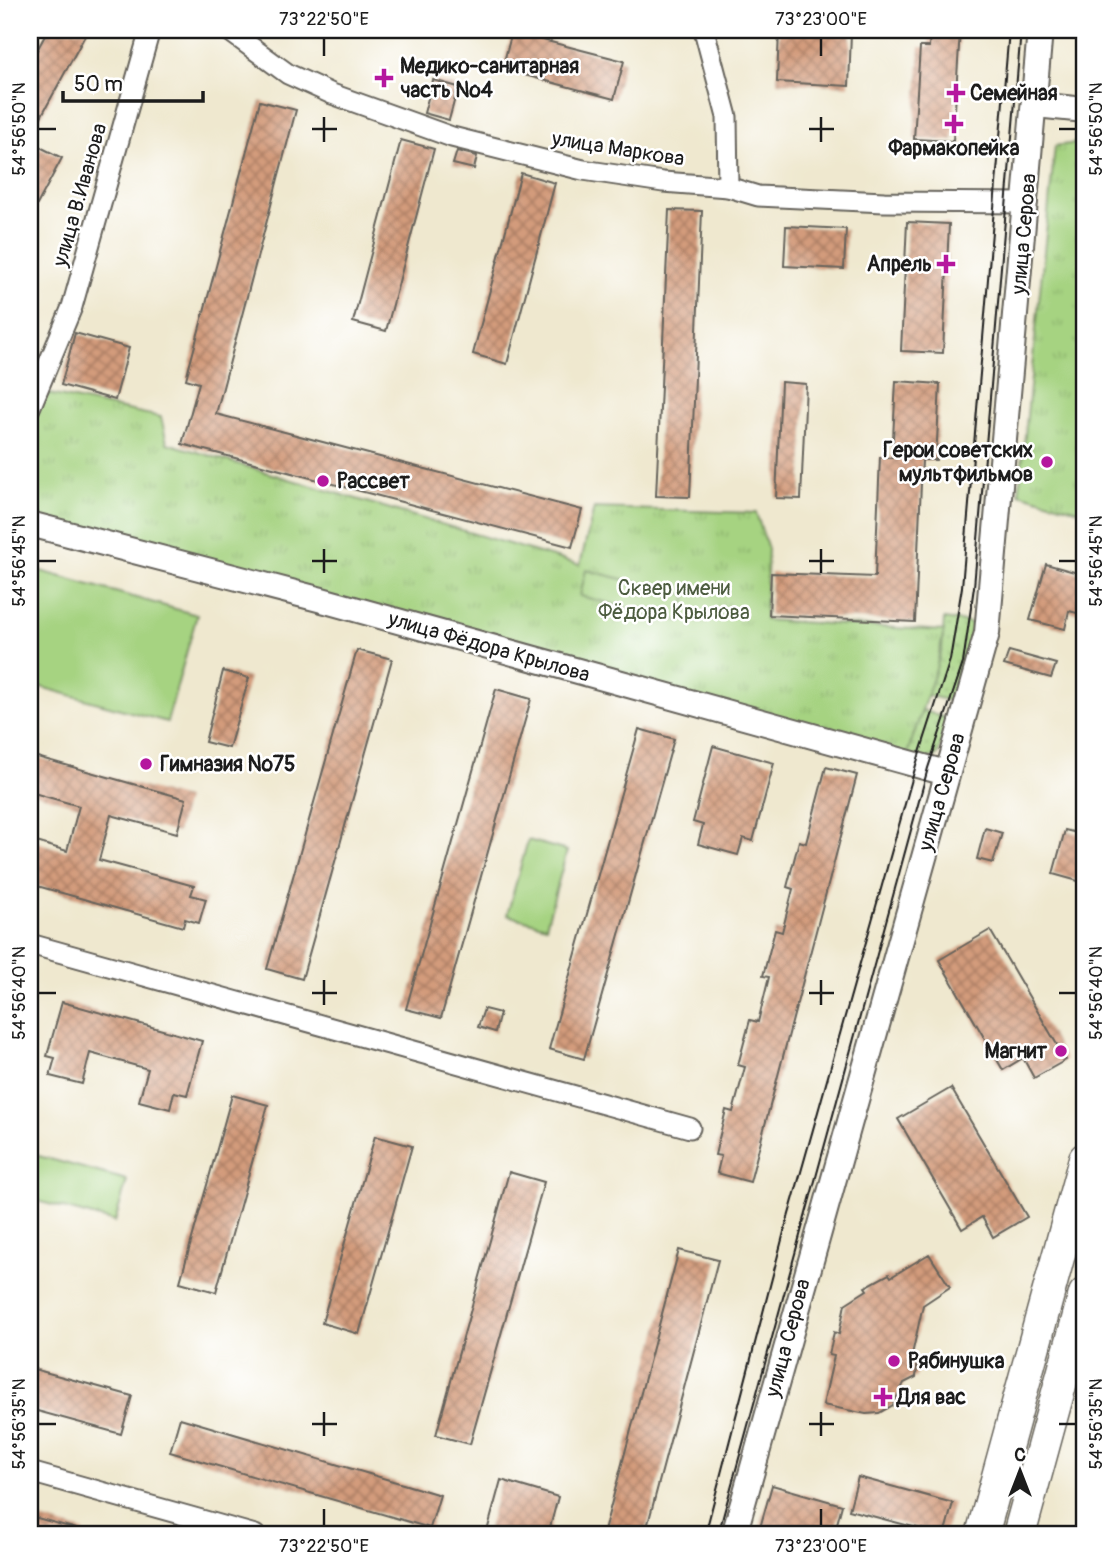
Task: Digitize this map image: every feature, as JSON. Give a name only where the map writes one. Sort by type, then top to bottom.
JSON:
[{"type":"main road","points":[[982,1535],[1085,1159]]},
{"type":"main road","points":[[1019,1535],[1085,1294]]},
{"type":"main road","points":[[1019,1401],[1053,1411]]},
{"type":"street","name":"улица В.Иванова","points":[[30,408],[72,307],[150,30]]},
{"type":"street","name":"улица Маркова","points":[[228,30],[288,74],[332,94],[452,137],[583,170],[663,182],[728,187],[758,197],[884,202],[1027,203]]},
{"type":"street","points":[[704,30],[727,117],[728,187]]},
{"type":"street","name":"улица Серова","points":[[734,1535],[987,632],[1036,105],[1040,30]]},
{"type":"street","points":[[1036,105],[1085,110]]},
{"type":"street","name":"улица Фёдора Крылова","points":[[30,524],[323,600],[946,773]]},
{"type":"street","points":[[30,944],[690,1128]]},
{"type":"street","points":[[30,1472],[255,1535]]},
{"type":"green space","points":[[1085,142],[1085,512],[1019,493],[1055,146]]},
{"type":"green space","name":"Сквер имени Фёдора Крылова","points":[[30,390],[161,417],[167,443],[580,565],[594,508],[756,513],[768,549],[765,620],[944,631],[936,669],[906,757],[30,516]]},
{"type":"green space","points":[[30,568],[197,615],[167,722],[30,684]]},
{"type":"green space","points":[[586,570],[687,595],[680,621],[580,596]]},
{"type":"green space","points":[[944,619],[972,623],[965,665],[953,702],[927,695],[942,649]]},
{"type":"green space","points":[[922,710],[948,719],[938,755],[926,759],[906,757]]},
{"type":"green space","points":[[528,840],[567,851],[546,926],[507,915]]},
{"type":"green space","points":[[35,1155],[127,1180],[115,1222],[30,1199],[30,1174]]},
{"type":"building","points":[[48,30],[88,30],[30,137],[30,63]]},
{"type":"building","points":[[779,30],[851,33],[849,86],[777,82]]},
{"type":"building","points":[[930,30],[960,30],[953,141],[914,139],[920,47],[929,47]]},
{"type":"building","points":[[512,32],[624,61],[614,99],[502,69]]},
{"type":"building","points":[[433,80],[458,87],[449,120],[424,113]]},
{"type":"building","points":[[260,101],[296,110],[216,414],[582,510],[572,547],[182,444],[199,383],[186,379]]},
{"type":"building","points":[[401,140],[434,149],[386,331],[353,322]]},
{"type":"building","points":[[30,142],[62,158],[30,218]]},
{"type":"building","points":[[457,151],[477,156],[474,169],[453,164]]},
{"type":"building","points":[[521,173],[555,183],[507,364],[473,354]]},
{"type":"building","points":[[669,210],[702,211],[690,497],[656,496]]},
{"type":"building","points":[[907,222],[949,224],[943,353],[901,351]]},
{"type":"building","points":[[786,226],[846,229],[844,269],[784,266]]},
{"type":"building","points":[[75,333],[129,348],[115,400],[61,385]]},
{"type":"building","points":[[896,381],[940,384],[936,460],[922,460],[915,622],[769,615],[771,573],[875,577],[880,457],[892,458]]},
{"type":"building","points":[[781,382],[806,384],[801,499],[776,498]]},
{"type":"building","points":[[1046,564],[1085,575],[1085,615],[1069,611],[1065,629],[1030,620]]},
{"type":"building","points":[[357,650],[392,659],[302,979],[267,969]]},
{"type":"building","points":[[1009,651],[1056,664],[1051,678],[1004,665]]},
{"type":"building","points":[[223,671],[249,678],[229,748],[205,742]]},
{"type":"building","points":[[496,689],[531,699],[441,1018],[406,1009]]},
{"type":"building","points":[[639,729],[674,739],[584,1059],[549,1049]]},
{"type":"building","points":[[713,746],[774,763],[753,841],[743,838],[738,855],[698,844],[703,825],[693,822]]},
{"type":"building","points":[[30,755],[186,799],[177,833],[111,815],[99,860],[194,886],[191,895],[206,899],[199,923],[185,919],[183,927],[30,884],[30,840],[67,851],[79,806],[30,792]]},
{"type":"building","points":[[826,767],[857,775],[750,1182],[717,1173],[721,1156],[715,1155],[726,1110],[733,1112],[745,1067],[738,1065],[750,1020],[758,1022],[769,977],[763,976],[775,930],[782,932],[793,889],[787,887],[799,841],[806,843]]},
{"type":"building","points":[[985,828],[1002,833],[993,863],[977,859]]},
{"type":"building","points":[[1065,830],[1085,835],[1085,883],[1053,874]]},
{"type":"building","points":[[990,930],[1066,1060],[1034,1078],[1023,1058],[1003,1070],[939,960]]},
{"type":"building","points":[[62,1002],[202,1041],[187,1095],[174,1092],[170,1109],[139,1101],[148,1069],[90,1053],[82,1084],[50,1076],[55,1058],[47,1056]]},
{"type":"building","points":[[484,1009],[500,1013],[495,1032],[478,1027]]},
{"type":"building","points":[[951,1088],[1027,1217],[993,1237],[982,1217],[962,1229],[898,1119]]},
{"type":"building","points":[[232,1095],[268,1105],[216,1292],[180,1282]]},
{"type":"building","points":[[375,1136],[412,1146],[359,1334],[322,1323]]},
{"type":"building","points":[[509,1172],[544,1182],[470,1444],[436,1435]]},
{"type":"building","points":[[679,1250],[718,1260],[645,1535],[603,1535]]},
{"type":"building","points":[[929,1254],[950,1287],[923,1305],[911,1359],[917,1367],[916,1377],[904,1383],[893,1405],[879,1413],[866,1414],[823,1405],[834,1356],[829,1355],[834,1332],[839,1334],[845,1304],[867,1290],[865,1287],[889,1274],[891,1277]]},
{"type":"building","points":[[30,1368],[132,1396],[121,1434],[30,1409]]},
{"type":"building","points":[[180,1418],[440,1495],[430,1528],[170,1452]]},
{"type":"building","points":[[858,1477],[953,1503],[944,1535],[849,1510]]},
{"type":"building","points":[[501,1480],[558,1497],[548,1535],[486,1535]]},
{"type":"building","points":[[772,1485],[842,1505],[834,1535],[758,1535]]},
{"type":"building","points":[[30,1516],[84,1531],[83,1535],[30,1535]]},
{"type":"tram line","points":[[705,1535],[784,1232],[916,765],[950,660],[962,587],[1009,30]]},
{"type":"tram line","points":[[718,1535],[928,768],[963,663],[974,587],[1021,30]]},
{"type":"place","name":"Медико-санитарная часть №4","points":[[384,78]]},
{"type":"place","name":"Семейная","points":[[956,93]]},
{"type":"place","name":"Фармакопейка","points":[[954,124]]},
{"type":"place","name":"Апрель","points":[[946,264]]},
{"type":"place","name":"Герои советских мультфильмов","points":[[1047,462]]},
{"type":"place","name":"Рассвет","points":[[323,481]]},
{"type":"place","name":"Гимназия №75","points":[[146,764]]},
{"type":"place","name":"Магнит","points":[[1061,1051]]},
{"type":"place","name":"Рябинушка","points":[[894,1361]]},
{"type":"place","name":"Для вас","points":[[883,1397]]}]
